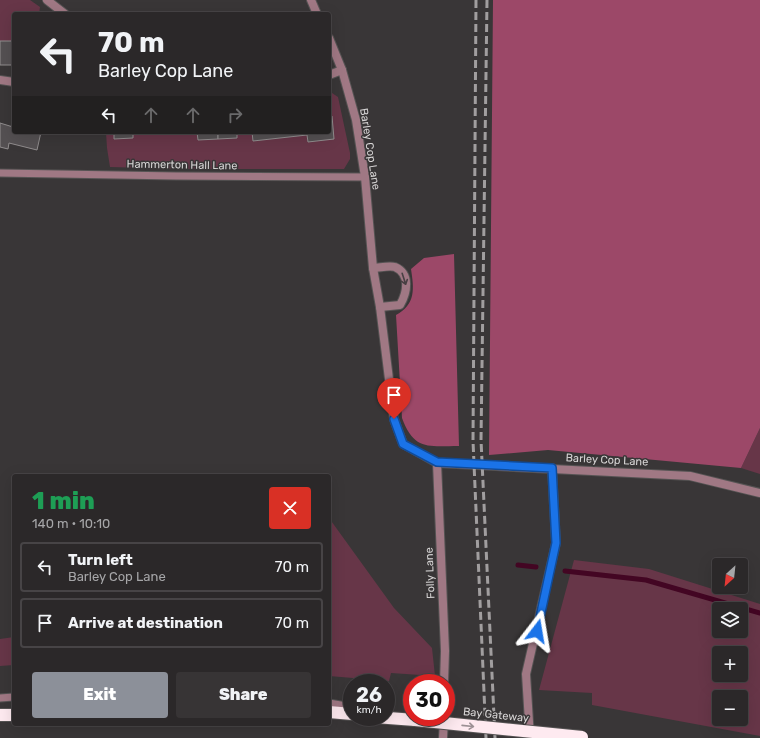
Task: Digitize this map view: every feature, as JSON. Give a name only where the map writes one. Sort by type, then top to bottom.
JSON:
[{"type":"highway","points":[[331,712],[343,713]]},
{"type":"highway","points":[[0,715],[12,715]]},
{"type":"highway","name":"Bay Gateway","points":[[395,716],[415,720],[586,737]]},
{"type":"street","points":[[47,0],[62,12]]},
{"type":"street","points":[[310,0],[316,12]]},
{"type":"street","name":"Barley Cop Lane","points":[[331,43],[342,70],[356,120],[365,177],[373,268],[380,307],[394,419],[403,444],[437,462],[690,476],[760,493]]},
{"type":"street","points":[[331,74],[342,70]]},
{"type":"street","points":[[0,80],[12,82]]},
{"type":"street","points":[[373,268],[393,266],[402,272],[407,284],[405,296],[400,305],[380,307]]},
{"type":"street","name":"Folly Lane","points":[[437,462],[445,652],[444,674]]},
{"type":"street","points":[[530,738],[526,674],[556,543],[552,468]]},
{"type":"street","points":[[443,738],[444,726]]},
{"type":"lane","name":"Hammerton Hall Lane","points":[[0,173],[365,177]]},
{"type":"lane","points":[[0,698],[12,697]]},
{"type":"lane","points":[[331,703],[343,705]]},
{"type":"shaded area","points":[[0,0],[30,0],[40,7],[39,12],[12,12],[12,41],[0,41]]},
{"type":"shaded area","points":[[493,0],[760,0],[760,428],[741,468],[548,450],[489,455]]},
{"type":"shaded area","points":[[331,92],[338,97],[350,159],[344,169],[184,169],[110,167],[106,134],[331,134]]},
{"type":"shaded area","points":[[454,254],[459,446],[431,446],[417,441],[407,429],[402,418],[396,315],[403,311],[407,306],[412,295],[413,283],[411,269],[424,258]]},
{"type":"shaded area","points":[[760,428],[760,474],[741,468]]},
{"type":"shaded area","points":[[331,521],[394,608],[432,648],[435,674],[343,674],[343,677],[331,676]]},
{"type":"shaded area","points":[[574,560],[649,569],[712,589],[712,594],[728,594],[760,604],[760,736],[592,705],[592,693],[539,690]]},
{"type":"shaded area","points":[[12,637],[12,665],[0,666],[0,639]]},
{"type":"building","points":[[0,41],[12,41],[12,65],[0,65]]},
{"type":"building","points":[[331,116],[334,139],[308,142],[307,135],[253,141],[252,134],[331,134]]},
{"type":"building","points":[[0,123],[12,127],[12,134],[41,134],[37,150],[9,143],[8,149],[0,147]]},
{"type":"building","points":[[114,134],[133,134],[133,138],[114,139]]},
{"type":"building","points":[[197,134],[218,134],[218,139],[198,140]]},
{"type":"building","points":[[218,134],[237,134],[237,138],[218,139]]},
{"type":"waterway","points":[[518,565],[536,567]]},
{"type":"waterway","points":[[565,571],[646,580],[760,613]]},
{"type":"railway","points":[[476,0],[473,441],[486,738]]},
{"type":"railway","points":[[487,0],[481,440],[495,738]]},
{"type":"route","points":[[394,419],[403,444],[437,462],[552,468],[556,543],[537,631]]}]
